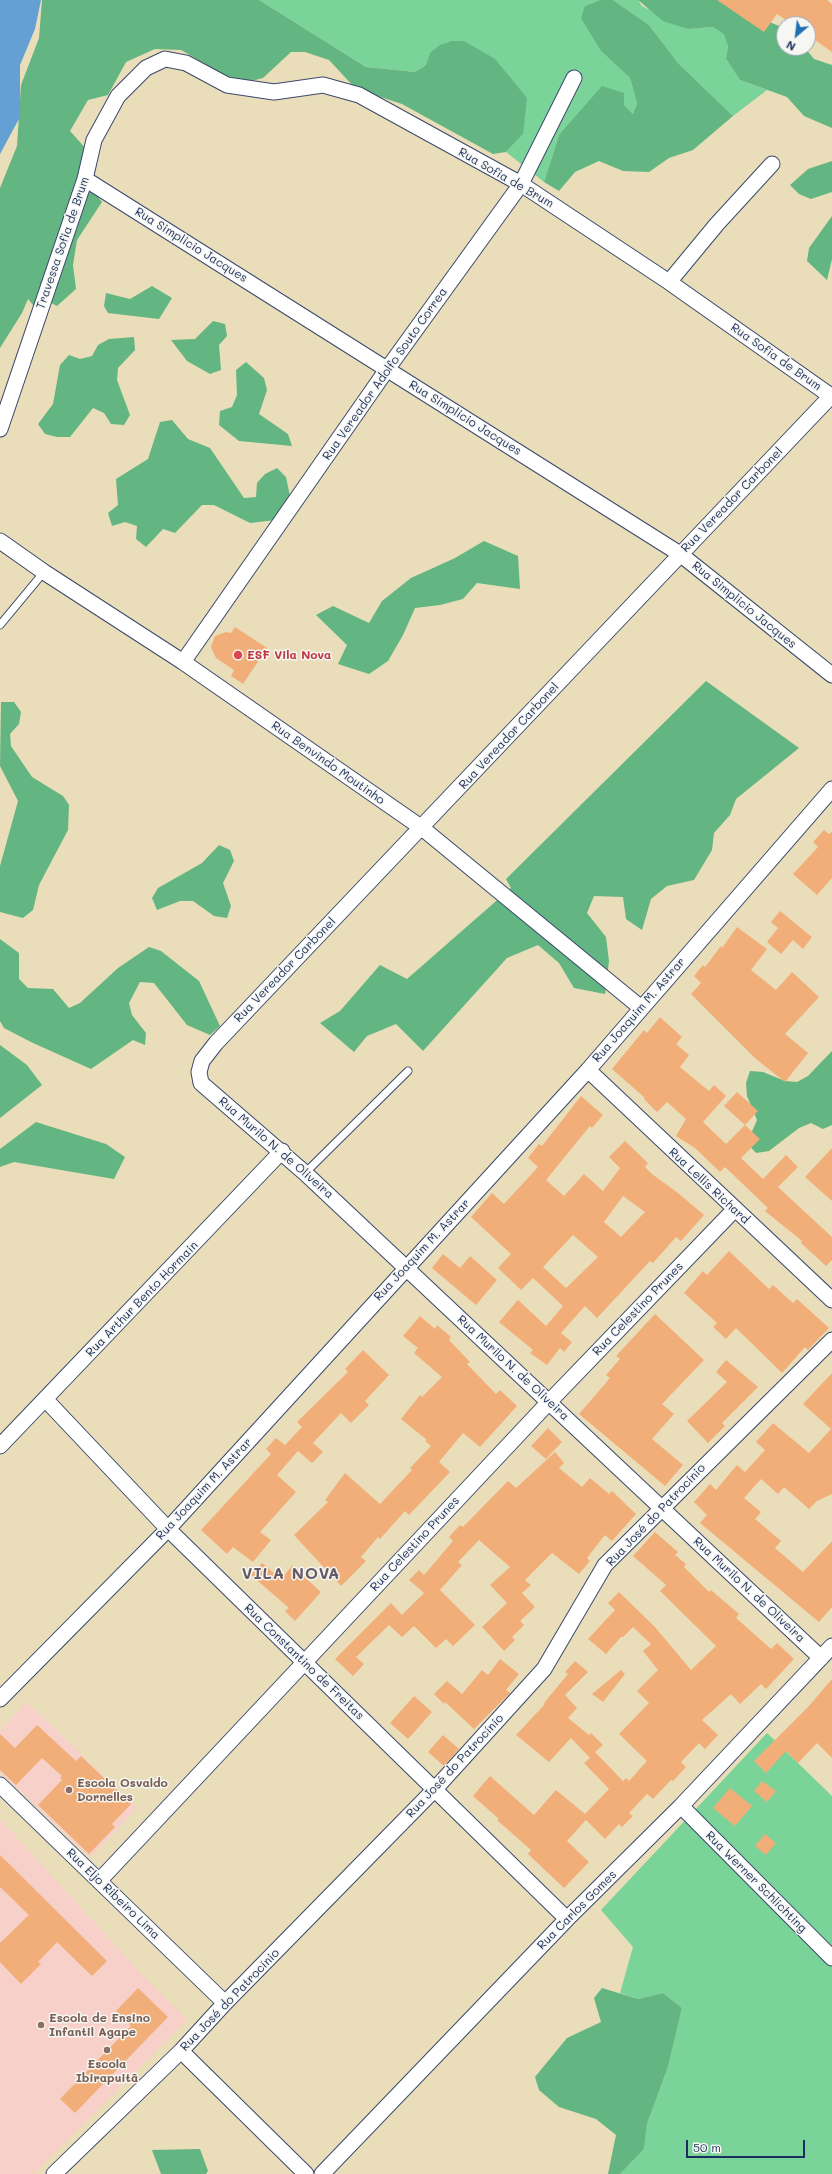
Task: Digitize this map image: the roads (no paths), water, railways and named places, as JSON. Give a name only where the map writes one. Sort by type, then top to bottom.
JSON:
[{"type":"street","name":"Rua Sofia de Brum","points":[[146,68],[164,59],[186,63],[227,85],[274,92],[323,85],[359,95],[521,184],[669,282],[832,395]]},
{"type":"street","name":"Travessa Sofia de Brum","points":[[0,429],[85,179],[94,140],[118,96],[146,68]]},
{"type":"street","name":"Rua Vereador Adolfo Souto Correa","points":[[183,662],[388,368],[521,184],[574,78]]},
{"type":"street","points":[[669,282],[717,224],[772,164]]},
{"type":"street","name":"Rua Simplicio Jacques","points":[[85,179],[388,368],[680,554],[832,675]]},
{"type":"street","name":"Rua Vereador Carbonel","points":[[201,1083],[199,1072],[202,1061],[216,1043],[832,395]]},
{"type":"street","name":"Rua Benvindo Moutinho","points":[[0,541],[44,572],[183,662],[422,828],[640,1007]]},
{"type":"street","name":"Rua Joaquim M. Astrar","points":[[0,1699],[168,1529],[406,1266],[588,1070],[640,1007],[832,789]]},
{"type":"street","name":"Rua Lellis Richard","points":[[588,1070],[734,1210],[830,1294]]},
{"type":"street","name":"Rua Murilo N. de Oliveira","points":[[201,1083],[282,1151],[821,1658]]},
{"type":"street","name":"Rua Arthur Bento Hormain","points":[[0,1446],[46,1400],[282,1151]]},
{"type":"street","name":"Rua Celestino Prunes","points":[[99,1881],[549,1402],[734,1210]]},
{"type":"street","name":"Rua José do Patrocínio","points":[[54,2174],[181,2051],[225,2003],[435,1789],[544,1669],[606,1565],[662,1507],[832,1340]]},
{"type":"street","name":"Rua Constantino de Freitas","points":[[46,1400],[168,1529],[567,1920]]},
{"type":"street","name":"Rua Carlos Gomes","points":[[322,2174],[567,1920],[681,1806],[832,1646]]},
{"type":"street","name":"Rua Eljo Ribeiro Lima","points":[[0,1786],[225,2003]]},
{"type":"street","name":"Rua Werner Schlichting","points":[[681,1806],[832,1958]]},
{"type":"street","points":[[181,2051],[306,2174]]},
{"type":"lane","points":[[0,625],[44,572]]},
{"type":"lane","points":[[305,1173],[408,1071]]},
{"type":"water","points":[[0,0],[41,0],[35,29],[20,65],[20,117],[0,154]]},
{"type":"place","name":"ESF Vila Nova","points":[[238,655]]},
{"type":"place","name":"Escola Osvaldo Dornelles","points":[[69,1790]]},
{"type":"place","name":"Escola de Ensino Infantil Agape","points":[[41,2025]]},
{"type":"place","name":"Escola Ibirapuitã","points":[[107,2050]]},
{"type":"district","name":"VILA NOVA","points":[[291,1574]]}]
